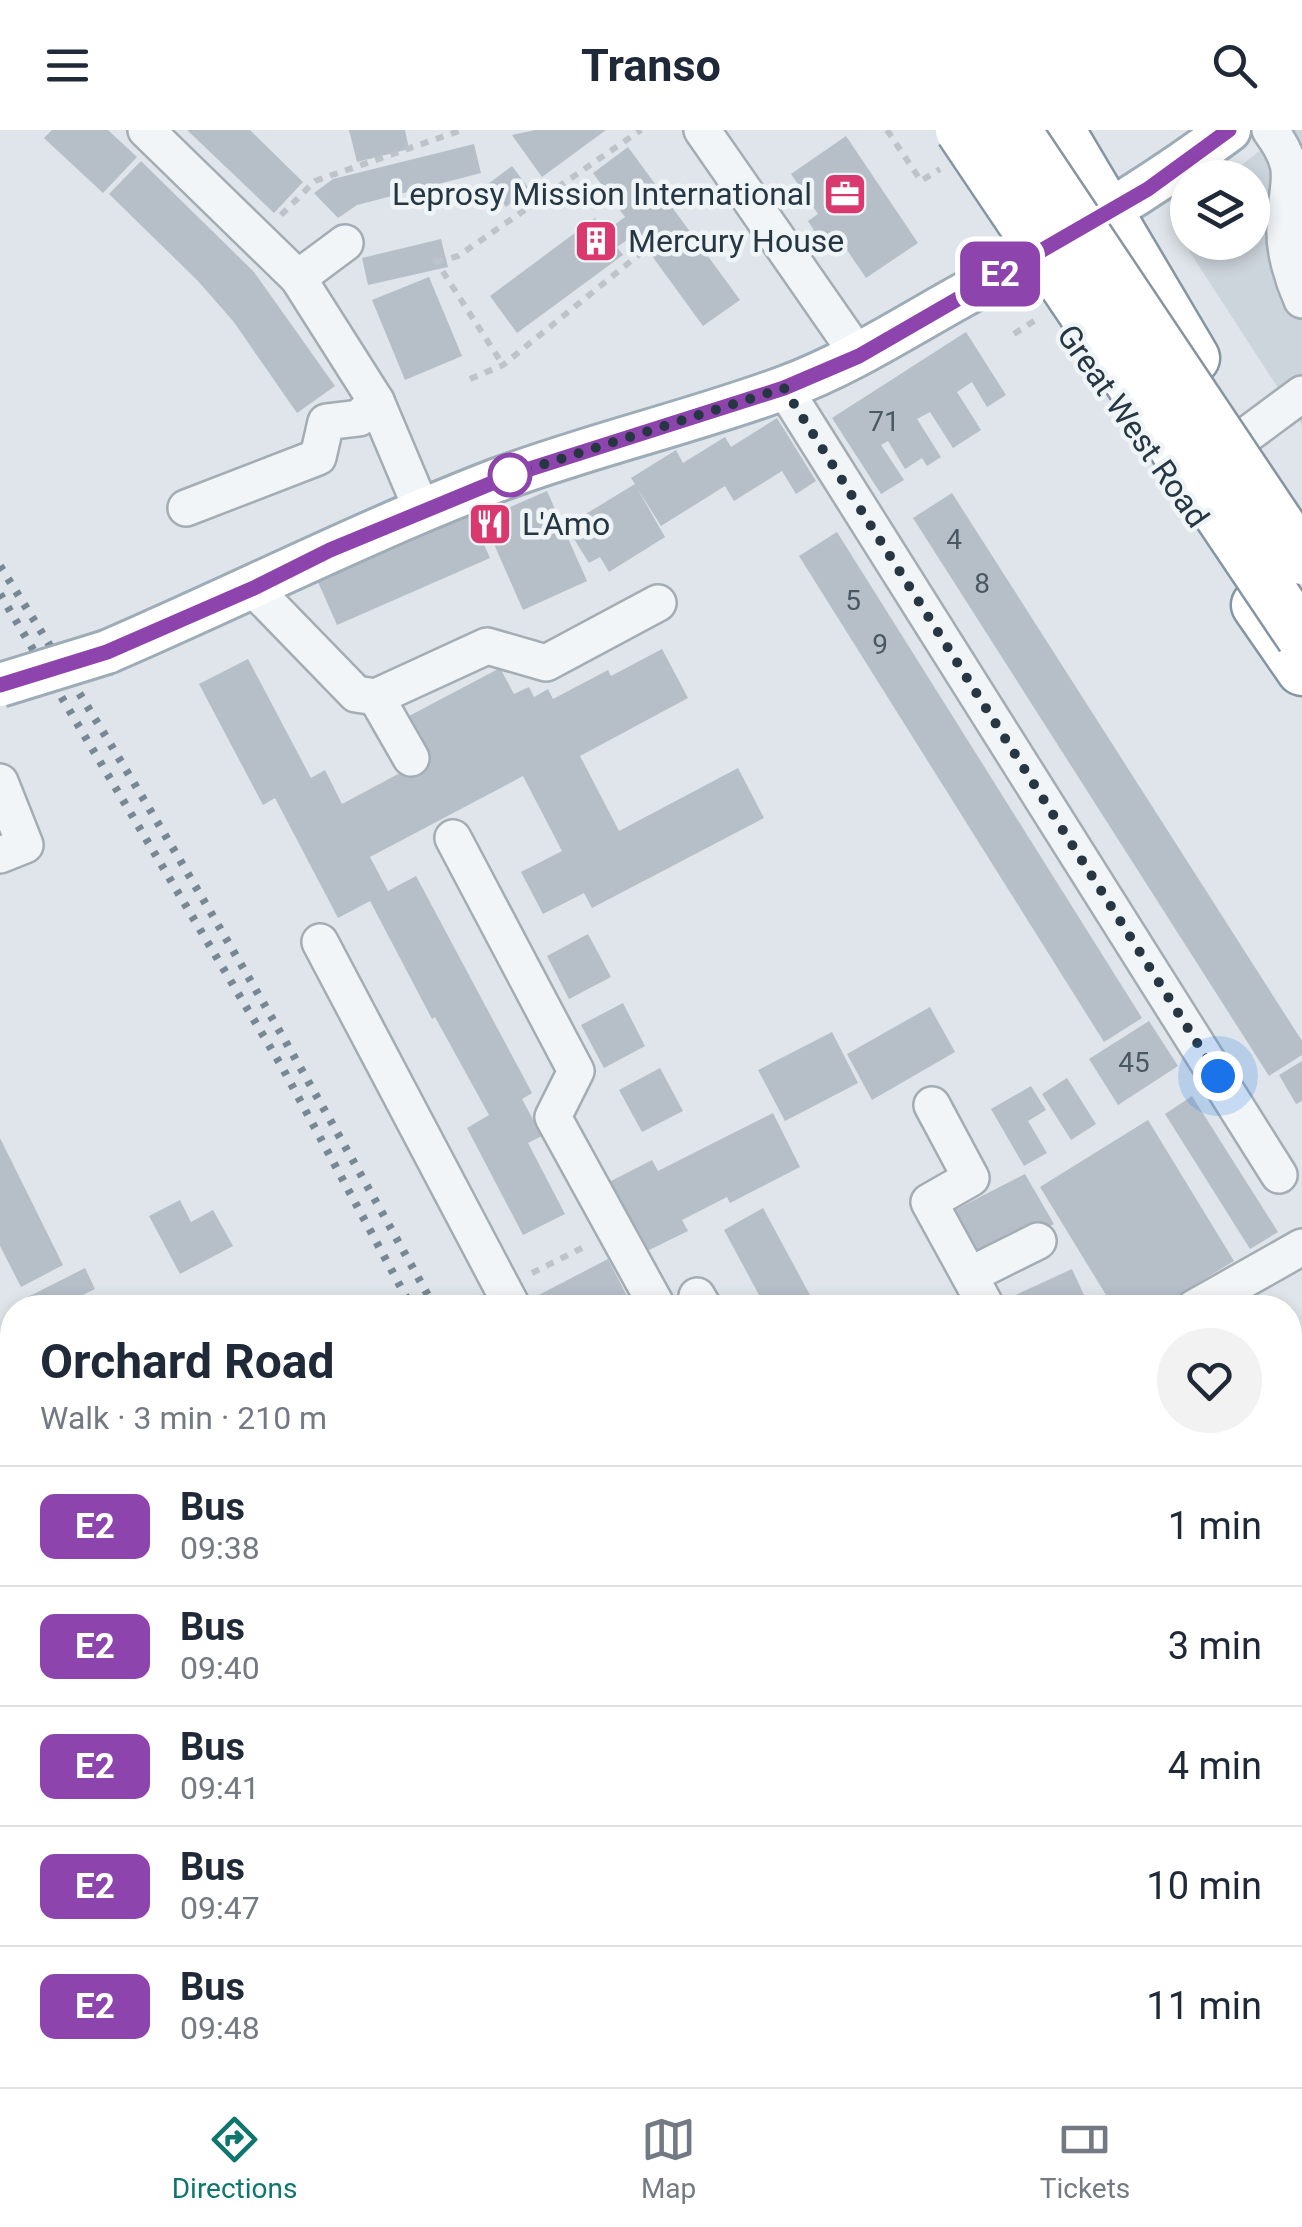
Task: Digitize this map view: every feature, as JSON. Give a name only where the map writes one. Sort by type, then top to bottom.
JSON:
[{"type":"highway","points":[[961,130],[1302,637]]},
{"type":"highway","points":[[1015,130],[1302,558]]},
{"type":"highway","points":[[1059,130],[1244,437],[1302,525]]},
{"type":"highway","name":"Great West Road","points":[[932,152],[1021,262],[1302,670]]},
{"type":"main road","points":[[0,685],[107,652],[422,510],[545,462],[784,388],[859,356],[1161,181],[1229,130]]},
{"type":"street","points":[[146,130],[298,278],[376,401],[422,510]]},
{"type":"street","points":[[702,130],[859,356]]},
{"type":"street","points":[[1270,130],[1289,153],[1292,174],[1284,230],[1302,300]]},
{"type":"street","points":[[298,278],[346,242]]},
{"type":"street","points":[[784,388],[1279,1175]]},
{"type":"street","points":[[1244,437],[1302,394]]},
{"type":"street","points":[[186,508],[318,457],[326,422],[359,418],[376,401]]},
{"type":"street","points":[[254,588],[356,694],[376,697],[487,646],[546,663],[658,603]]},
{"type":"street","points":[[376,697],[411,758]]},
{"type":"street","points":[[0,782],[25,845],[0,855]]},
{"type":"street","points":[[453,838],[576,1071],[553,1117],[651,1295]]},
{"type":"street","points":[[320,942],[506,1295]]},
{"type":"street","points":[[932,1105],[970,1178],[930,1202],[980,1295]]},
{"type":"street","points":[[970,1275],[1038,1240]]},
{"type":"street","points":[[1217,1295],[1302,1247]]},
{"type":"path","points":[[257,240],[315,181],[462,130]]},
{"type":"path","points":[[504,365],[435,260],[458,256],[641,130]]},
{"type":"path","points":[[887,130],[921,181],[932,152]]},
{"type":"path","points":[[470,379],[504,365],[646,248]]},
{"type":"path","points":[[1014,334],[1024,328]]},
{"type":"path","points":[[513,1295],[616,1230]]},
{"type":"shaded area","points":[[1286,130],[1302,130],[1302,425],[1195,260],[1270,260],[1270,160],[1248,160]]},
{"type":"building","points":[[52,130],[108,130],[137,157],[103,193],[44,138]]},
{"type":"building","points":[[187,130],[250,130],[303,182],[274,213]]},
{"type":"building","points":[[349,130],[405,130],[409,149],[357,162]]},
{"type":"building","points":[[535,130],[606,130],[542,177],[512,135]]},
{"type":"building","name":"Leprosy Mission International","points":[[846,136],[918,243],[866,278],[836,234],[822,243],[808,221],[818,214],[791,174]]},
{"type":"building","points":[[474,144],[481,173],[357,205],[338,218],[314,193],[333,179]]},
{"type":"building","name":"Mercury House","points":[[628,147],[740,300],[703,326],[636,234],[617,247],[623,255],[517,333],[490,296],[595,218],[605,232],[625,217],[593,173]]},
{"type":"building","points":[[141,161],[254,272],[335,386],[297,413],[233,321],[109,194]]},
{"type":"building","points":[[512,166],[529,189],[506,207],[488,184]]},
{"type":"building","points":[[441,239],[448,267],[368,285],[362,258]]},
{"type":"building","points":[[429,277],[462,356],[405,380],[372,300]]},
{"type":"building","points":[[966,332],[1006,395],[987,407],[972,382],[957,392],[981,430],[953,448],[930,412],[917,419],[941,457],[927,466],[922,458],[905,469],[888,441],[881,445],[904,480],[881,494],[832,418]]},
{"type":"building","points":[[777,418],[816,481],[796,494],[782,471],[734,501],[725,486],[661,526],[637,488],[665,537],[609,572],[600,557],[589,563],[566,526],[635,484],[631,478],[676,450],[683,463],[725,437],[731,447]]},
{"type":"building","points":[[547,491],[587,581],[523,610],[483,519]]},
{"type":"building","points":[[952,493],[1302,1041],[1302,1055],[1269,1076],[913,518]]},
{"type":"building","points":[[471,515],[490,558],[337,625],[318,582]]},
{"type":"building","points":[[837,532],[1142,1018],[1104,1042],[799,556]]},
{"type":"building","points":[[662,649],[688,698],[580,756],[619,831],[738,768],[764,818],[592,908],[584,893],[543,914],[521,872],[562,851],[523,776],[370,857],[388,891],[416,876],[532,1093],[522,1099],[542,1136],[528,1143],[565,1214],[523,1235],[467,1128],[489,1115],[435,1017],[432,1019],[370,901],[338,918],[275,798],[263,805],[199,684],[248,659],[311,778],[325,770],[342,804],[430,757],[409,716],[500,668],[514,694],[529,687],[534,697],[548,689],[553,699],[608,670],[611,676]]},
{"type":"building","points":[[588,934],[611,977],[569,999],[547,956]]},
{"type":"building","points":[[623,1003],[645,1046],[604,1068],[581,1025]]},
{"type":"building","points":[[930,1007],[955,1052],[872,1100],[847,1054]]},
{"type":"building","points":[[1149,1021],[1178,1066],[1118,1105],[1089,1059]]},
{"type":"building","points":[[832,1032],[858,1083],[785,1121],[758,1070]]},
{"type":"building","points":[[1302,1061],[1302,1101],[1296,1104],[1279,1075]]},
{"type":"building","points":[[660,1068],[683,1111],[642,1132],[619,1090]]},
{"type":"building","points":[[1067,1078],[1096,1124],[1071,1140],[1042,1094]]},
{"type":"building","points":[[1031,1086],[1046,1110],[1028,1121],[1047,1153],[1024,1166],[991,1109]]},
{"type":"building","points":[[1192,1096],[1278,1232],[1250,1249],[1165,1114]]},
{"type":"building","points":[[773,1113],[800,1167],[730,1203],[727,1197],[682,1220],[688,1231],[645,1252],[609,1182],[652,1160],[658,1171]]},
{"type":"building","points":[[1148,1120],[1234,1261],[1178,1295],[1106,1295],[1040,1187]]},
{"type":"building","points":[[0,1138],[63,1265],[21,1287],[0,1246]]},
{"type":"building","points":[[1025,1174],[1054,1224],[977,1264],[951,1212]]},
{"type":"building","points":[[180,1200],[191,1222],[213,1210],[233,1246],[180,1274],[149,1216]]},
{"type":"building","points":[[763,1208],[810,1295],[759,1295],[724,1230]]},
{"type":"building","points":[[608,1259],[626,1295],[539,1295]]},
{"type":"building","points":[[85,1268],[95,1289],[82,1295],[32,1295]]},
{"type":"building","points":[[1072,1269],[1084,1295],[1015,1295]]},
{"type":"railway","points":[[0,566],[223,934],[428,1295]]},
{"type":"railway","points":[[0,594],[282,1067],[405,1295]]},
{"type":"bus line","name":"E2","points":[[0,685],[107,652],[422,510],[545,462],[784,388],[859,356],[1148,189],[1229,130]]},
{"type":"place","name":"Leprosy Mission International","points":[[845,194]]},
{"type":"place","name":"Mercury House","points":[[596,241]]},
{"type":"place","name":"L'Amo","points":[[490,524]]},
{"type":"route","points":[[510,475],[784,388],[1218,1076]]}]
